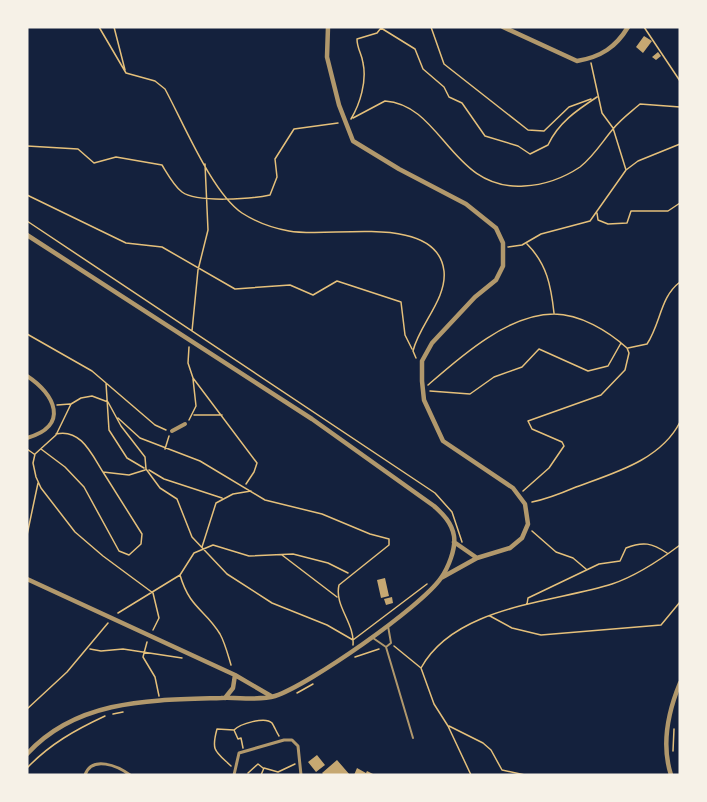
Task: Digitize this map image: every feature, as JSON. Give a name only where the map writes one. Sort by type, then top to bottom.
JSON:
[{"type":"street","points":[[27,754],[51,732],[92,711],[161,700],[272,697],[298,686],[371,637],[440,579],[477,558],[510,548],[522,538],[527,526],[527,510],[520,494],[443,441],[424,400],[423,390],[421,366],[426,351],[447,325],[496,280],[503,266],[504,246],[499,232],[481,215],[353,141],[344,121],[327,57],[328,27]]},
{"type":"street","points":[[503,27],[577,61],[589,59],[607,51],[620,41],[628,27]]},
{"type":"street","points":[[27,235],[192,339],[312,419],[429,502],[448,520],[454,542],[451,557],[440,579]]},
{"type":"street","points":[[27,376],[38,383],[54,405],[49,424],[37,435],[27,438]]},
{"type":"street","points":[[171,431],[185,424]]},
{"type":"street","points":[[454,542],[477,558]]},
{"type":"street","points":[[27,579],[235,675],[272,697]]},
{"type":"street","points":[[225,698],[233,688],[235,675]]},
{"type":"street","points":[[671,775],[666,761],[669,710],[680,683]]},
{"type":"street","points":[[234,774],[243,752],[284,740],[296,742],[301,775]]},
{"type":"street","points":[[85,775],[87,769],[94,765],[109,764],[130,775]]},
{"type":"lane","points":[[386,646],[391,643],[388,624]]},
{"type":"lane","points":[[371,637],[386,646],[413,738]]},
{"type":"path","points":[[99,27],[126,73],[155,81],[165,89],[225,197],[241,212],[264,225],[290,232],[397,234],[418,237],[430,244],[444,271],[442,288],[417,335],[413,351]]},
{"type":"path","points":[[114,27],[126,73]]},
{"type":"path","points":[[430,27],[444,64],[528,130],[544,131],[569,107],[597,97]]},
{"type":"path","points":[[644,27],[680,81]]},
{"type":"path","points":[[352,119],[363,88],[363,62],[357,47],[357,39],[377,33],[381,28],[415,49],[416,57],[423,69],[444,87],[449,97],[462,103],[485,136],[518,146],[530,154],[548,145],[553,133],[572,113],[597,97]]},
{"type":"path","points":[[589,59],[594,69],[597,97],[602,113],[613,128],[626,170]]},
{"type":"path","points":[[27,146],[78,149],[94,163],[116,157],[162,165],[182,192],[207,199],[225,197],[244,200],[270,195],[277,177],[275,159],[294,129],[352,119],[385,101],[410,108],[477,176],[493,184],[515,187],[538,185],[560,179],[582,165],[600,148],[613,128],[640,104],[680,107]]},
{"type":"path","points":[[504,246],[526,243],[541,234],[587,222],[597,213],[626,170],[638,161],[680,144]]},
{"type":"path","points":[[190,420],[196,406],[193,378],[188,363],[198,270],[208,230],[205,163]]},
{"type":"path","points":[[27,195],[126,243],[162,247],[198,270],[235,289],[290,285],[313,295],[337,281],[401,302],[405,335],[419,361]]},
{"type":"path","points":[[597,213],[598,220],[608,224],[627,223],[631,211],[668,211],[680,203]]},
{"type":"path","points":[[526,243],[542,261],[551,284],[555,314]]},
{"type":"path","points":[[627,348],[647,344],[655,333],[669,290],[680,282]]},
{"type":"path","points":[[423,390],[495,333],[524,321],[555,314],[597,325],[627,348],[629,353],[625,370],[601,395],[528,421],[531,429],[562,442],[564,446],[549,468],[524,491]]},
{"type":"path","points":[[27,334],[92,371],[155,425],[171,431],[165,449]]},
{"type":"path","points":[[423,390],[470,394],[494,376],[522,367],[538,349],[588,371],[608,366],[621,343]]},
{"type":"path","points":[[193,378],[254,458],[256,468],[245,486]]},
{"type":"path","points":[[106,383],[109,430],[127,458],[164,479],[222,498]]},
{"type":"path","points":[[54,405],[71,404],[86,396],[98,397],[108,402],[145,457],[146,469],[160,488],[177,499],[192,537],[201,548],[242,586],[288,611],[327,625],[353,640]]},
{"type":"path","points":[[71,404],[56,435],[35,454],[33,463],[40,488],[75,532],[153,593],[159,618],[143,651],[143,657],[155,677],[156,690],[161,700]]},
{"type":"path","points":[[193,415],[223,416]]},
{"type":"path","points":[[116,417],[140,438],[200,461],[276,504],[322,514],[370,534],[389,538],[389,545],[349,574],[339,585],[338,597]]},
{"type":"path","points":[[528,503],[615,473],[651,455],[674,434],[680,422]]},
{"type":"path","points":[[40,448],[65,467],[84,487],[119,551],[129,555],[141,544],[142,534],[82,441],[68,433],[56,435]]},
{"type":"path","points":[[674,434],[680,434]]},
{"type":"path","points":[[27,449],[35,454]]},
{"type":"path","points":[[103,472],[129,475],[146,469]]},
{"type":"path","points":[[27,535],[38,481]]},
{"type":"path","points":[[201,548],[216,503],[222,498],[252,490]]},
{"type":"path","points":[[527,526],[556,552],[573,558],[586,569]]},
{"type":"path","points":[[527,604],[528,598],[537,592],[577,576],[586,569],[599,564],[621,561],[626,548],[640,543],[654,544],[668,553]]},
{"type":"path","points":[[27,710],[89,649],[124,607],[153,593],[180,575],[194,553],[201,548],[213,545],[249,556],[293,554],[318,560],[349,574]]},
{"type":"path","points":[[422,668],[438,643],[489,616],[527,604],[613,583],[634,575],[680,545]]},
{"type":"path","points":[[282,554],[284,558],[338,597],[352,627],[355,649]]},
{"type":"path","points":[[180,575],[185,592],[194,606],[220,635],[235,675]]},
{"type":"path","points":[[353,640],[435,577],[440,579]]},
{"type":"path","points":[[489,616],[512,628],[542,635],[661,625],[680,602]]},
{"type":"path","points":[[352,658],[386,646]]},
{"type":"path","points":[[396,648],[422,668],[434,704],[448,726],[471,775]]},
{"type":"path","points":[[89,649],[143,651],[183,658],[189,655]]},
{"type":"path","points":[[295,694],[319,681]]},
{"type":"path","points":[[27,768],[46,748],[71,732],[105,716],[126,711]]},
{"type":"path","points":[[234,774],[219,757],[212,739],[217,729],[234,730],[240,725],[269,721],[280,738],[284,740]]},
{"type":"path","points":[[673,751],[674,721]]},
{"type":"path","points":[[448,726],[491,750],[505,775]]},
{"type":"path","points":[[234,730],[238,739],[238,747],[243,752]]},
{"type":"path","points":[[238,739],[241,738],[243,752]]},
{"type":"path","points":[[248,773],[258,764],[278,772],[296,763],[300,758]]},
{"type":"path","points":[[261,775],[264,768]]},
{"type":"path","points":[[502,770],[525,775]]},
{"type":"building","points":[[644,36],[652,41],[643,53],[636,47]]},
{"type":"building","points":[[658,52],[661,56],[656,60],[652,57]]},
{"type":"building","points":[[385,578],[389,596],[381,598],[377,580]]},
{"type":"building","points":[[392,597],[393,603],[386,605],[384,599]]},
{"type":"building","points":[[317,755],[325,765],[316,772],[308,762]]},
{"type":"building","points":[[337,760],[350,775],[324,775],[322,773]]},
{"type":"building","points":[[357,768],[366,773],[367,771],[375,775],[354,775]]}]
